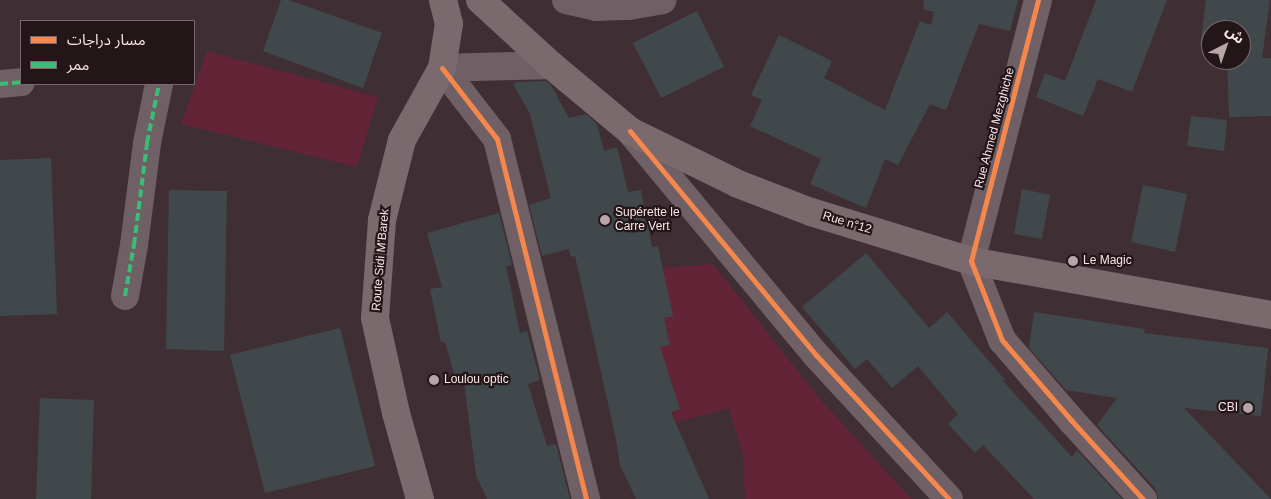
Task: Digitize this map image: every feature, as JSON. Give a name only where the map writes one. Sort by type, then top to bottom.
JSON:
[{"type":"main road","name":"Route Sidi M'Barek","points":[[420,499],[396,413],[376,318],[382,220],[402,140],[442,68],[449,24],[443,0]]},
{"type":"main road","name":"Rue n°12","points":[[480,0],[551,65],[630,132],[765,195],[811,212],[971,261],[1271,315]]},
{"type":"street","points":[[566,0],[596,7],[629,6],[662,0]]},
{"type":"street","name":"Rue Ahmed Mezghiche","points":[[971,261],[1038,0]]},
{"type":"street","points":[[442,68],[551,65]]},
{"type":"street","points":[[442,68],[497,139],[586,499]]},
{"type":"street","points":[[0,84],[20,82]]},
{"type":"street","points":[[125,296],[134,245],[146,143],[159,85]]},
{"type":"street","points":[[630,132],[816,355],[949,499]]},
{"type":"street","points":[[971,261],[1002,340],[1143,499]]},
{"type":"shaded area","points":[[207,51],[378,97],[357,167],[181,124]]},
{"type":"shaded area","points":[[713,264],[819,398],[911,499],[745,499],[743,455],[729,408],[675,423],[637,270]]},
{"type":"building","points":[[281,0],[289,0],[382,33],[363,88],[263,51]]},
{"type":"building","points":[[924,0],[1018,0],[1010,31],[979,24],[946,110],[930,104],[898,165],[885,159],[866,208],[810,184],[821,159],[750,126],[762,100],[751,95],[779,35],[832,61],[824,78],[885,110],[920,21],[931,25],[934,12],[923,9]]},
{"type":"building","points":[[1096,0],[1167,0],[1132,92],[1098,79],[1083,116],[1036,97],[1045,73],[1065,81]]},
{"type":"building","points":[[1206,0],[1270,0],[1262,58],[1271,58],[1271,116],[1229,117],[1227,70],[1251,70],[1251,20],[1203,20]]},
{"type":"building","points":[[697,11],[724,67],[661,98],[633,43]]},
{"type":"building","points":[[546,81],[551,85],[569,118],[586,114],[597,124],[604,151],[617,147],[628,192],[641,190],[652,247],[658,246],[673,316],[664,318],[670,345],[660,347],[680,409],[671,412],[709,499],[636,499],[620,465],[616,439],[575,256],[571,257],[569,249],[542,256],[529,205],[551,198],[530,114],[513,84],[518,82]]},
{"type":"building","points":[[1191,116],[1227,120],[1224,151],[1187,146]]},
{"type":"building","points":[[51,158],[57,314],[0,316],[0,160]]},
{"type":"building","points":[[1143,185],[1187,194],[1175,252],[1131,242]]},
{"type":"building","points":[[1022,189],[1050,195],[1042,239],[1014,234]]},
{"type":"building","points":[[169,190],[227,191],[224,351],[166,349]]},
{"type":"building","points":[[499,213],[512,265],[506,266],[520,333],[527,331],[540,380],[528,384],[547,446],[556,444],[570,499],[487,499],[476,475],[463,375],[455,377],[445,342],[441,343],[430,289],[442,287],[427,233]]},
{"type":"building","points":[[866,253],[929,328],[947,312],[1006,381],[1002,380],[1072,457],[1077,450],[1122,499],[1034,499],[983,445],[975,453],[948,424],[958,414],[918,366],[892,388],[867,359],[855,369],[802,307]]},
{"type":"building","points":[[1034,312],[1145,329],[1144,333],[1268,348],[1261,416],[1184,408],[1271,499],[1158,499],[1155,488],[1097,425],[1117,398],[1066,390],[1029,348]]},
{"type":"building","points":[[340,328],[375,466],[265,493],[230,355]]},
{"type":"building","points":[[40,398],[94,400],[91,499],[36,499]]},
{"type":"marked path","points":[[0,84],[20,82]]},
{"type":"marked path","points":[[125,296],[134,245],[147,143],[159,85]]},
{"type":"cycle path","points":[[1038,0],[971,261],[1002,340],[1143,499]]},
{"type":"cycle path","points":[[442,68],[497,139],[586,499]]},
{"type":"cycle path","points":[[630,131],[816,355],[949,499]]},
{"type":"place","name":"Supérette le Carre Vert","points":[[605,220]]},
{"type":"place","name":"Le Magic","points":[[1073,261]]},
{"type":"place","name":"Loulou optic","points":[[434,380]]},
{"type":"place","name":"CBI","points":[[1248,408]]}]
